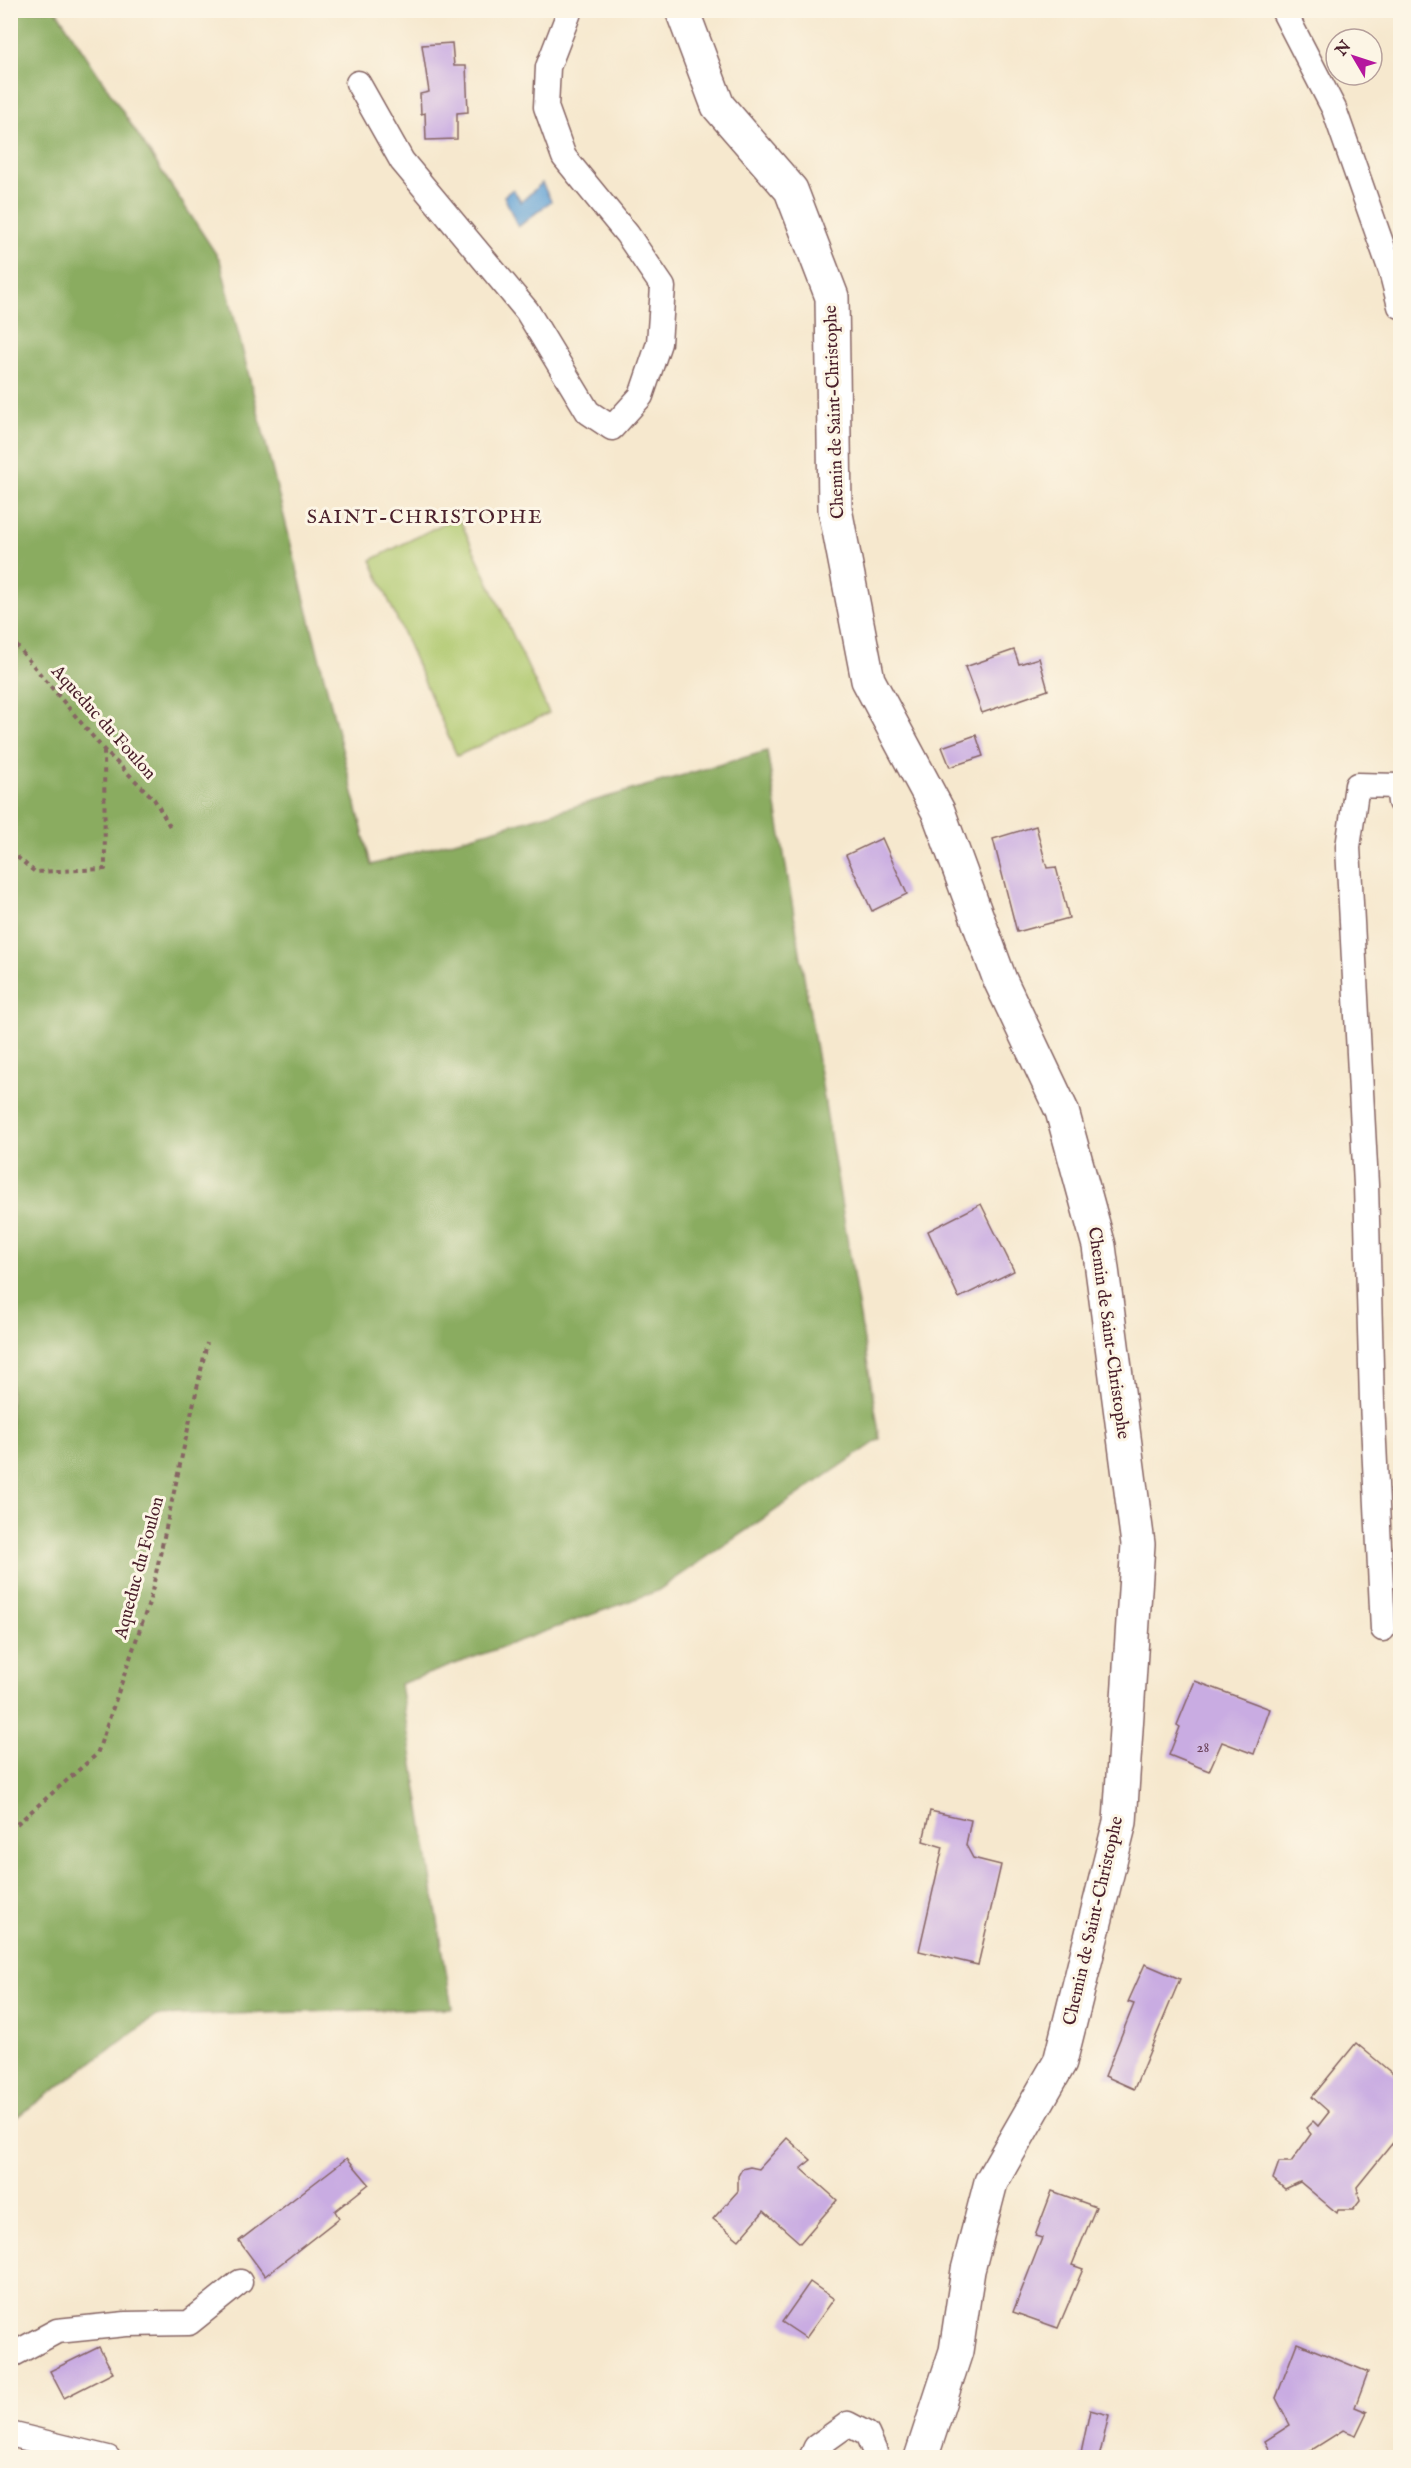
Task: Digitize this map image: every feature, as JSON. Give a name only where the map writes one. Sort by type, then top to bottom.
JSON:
[{"type":"street","name":"Chemin de Saint-Christophe","points":[[682,10],[718,106],[791,190],[832,297],[835,509],[868,680],[939,811],[1000,980],[1062,1111],[1099,1246],[1138,1544],[1120,1822],[1060,2062],[991,2182],[968,2270],[956,2351],[921,2457]]},
{"type":"lane","points":[[358,83],[402,161],[527,311],[588,412],[612,428],[641,396],[659,343],[663,287],[627,234],[564,157],[546,107],[548,67],[570,10]]},
{"type":"lane","points":[[1283,10],[1334,109],[1391,271],[1401,306]]},
{"type":"lane","points":[[1383,1629],[1372,1402],[1366,1185],[1348,848],[1357,785],[1398,786],[1401,802]]},
{"type":"lane","points":[[10,2356],[57,2331],[126,2324],[189,2324],[240,2282]]},
{"type":"lane","points":[[811,2457],[816,2447],[848,2424],[867,2434],[875,2452],[873,2457]]},
{"type":"lane","points":[[10,2434],[108,2457]]},
{"type":"path","name":"Aqueduc du Foulon","points":[[10,638],[104,750],[154,799],[172,830]]},
{"type":"path","points":[[10,851],[35,872],[105,869],[104,750]]},
{"type":"path","name":"Aqueduc du Foulon","points":[[10,1830],[98,1754],[150,1600],[207,1343]]},
{"type":"green space","points":[[56,10],[220,260],[371,865],[767,751],[880,1439],[657,1591],[400,1684],[452,2008],[156,2016],[11,2121],[10,11]]},
{"type":"green space","points":[[458,516],[549,713],[457,756],[371,560]]},
{"type":"water","points":[[542,183],[551,201],[518,227],[504,196],[513,189],[521,202]]},
{"type":"building","points":[[452,43],[454,66],[466,66],[468,112],[457,113],[457,139],[426,140],[425,113],[421,114],[420,94],[429,92],[422,45]]},
{"type":"building","points":[[1014,650],[1019,664],[1039,658],[1048,690],[982,713],[965,667]]},
{"type":"building","points":[[976,735],[983,756],[950,767],[942,747]]},
{"type":"building","points":[[1036,826],[1047,868],[1056,867],[1069,918],[1017,932],[993,839]]},
{"type":"building","points":[[882,838],[907,894],[872,911],[846,855]]},
{"type":"building","points":[[981,1204],[1014,1271],[959,1298],[928,1231]]},
{"type":"building","points":[[1195,1681],[1270,1709],[1254,1754],[1222,1742],[1209,1771],[1169,1755],[1180,1727],[1177,1725]]},
{"type":"building","points":[[930,1811],[971,1820],[966,1845],[973,1858],[1001,1865],[978,1965],[919,1951],[943,1847],[923,1841]]},
{"type":"building","points":[[1145,1964],[1180,1979],[1134,2089],[1105,2076],[1134,2004],[1128,2002]]},
{"type":"building","points":[[1356,2043],[1400,2080],[1400,2134],[1357,2187],[1360,2201],[1353,2210],[1338,2210],[1337,2213],[1300,2182],[1285,2189],[1273,2179],[1279,2162],[1291,2162],[1311,2134],[1306,2128],[1313,2121],[1318,2126],[1329,2112],[1312,2097]]},
{"type":"building","points":[[787,2138],[811,2160],[801,2168],[837,2200],[800,2243],[764,2211],[739,2240],[713,2219],[738,2191],[738,2176],[742,2169],[750,2167],[759,2169]]},
{"type":"building","points":[[347,2158],[369,2184],[335,2211],[339,2218],[265,2276],[239,2241]]},
{"type":"building","points":[[1052,2191],[1096,2207],[1072,2265],[1083,2269],[1058,2328],[1013,2312],[1042,2238],[1035,2236]]},
{"type":"building","points":[[810,2282],[834,2299],[806,2338],[782,2322]]},
{"type":"building","points":[[1297,2343],[1368,2372],[1355,2407],[1367,2412],[1356,2435],[1343,2430],[1299,2458],[1274,2458],[1265,2441],[1290,2425],[1276,2398]]},
{"type":"building","points":[[99,2347],[113,2373],[64,2398],[50,2371]]},
{"type":"building","points":[[1090,2410],[1109,2415],[1099,2458],[1080,2458]]},
{"type":"district","name":"SAINT-CHRISTOPHE","points":[[425,517]]}]
